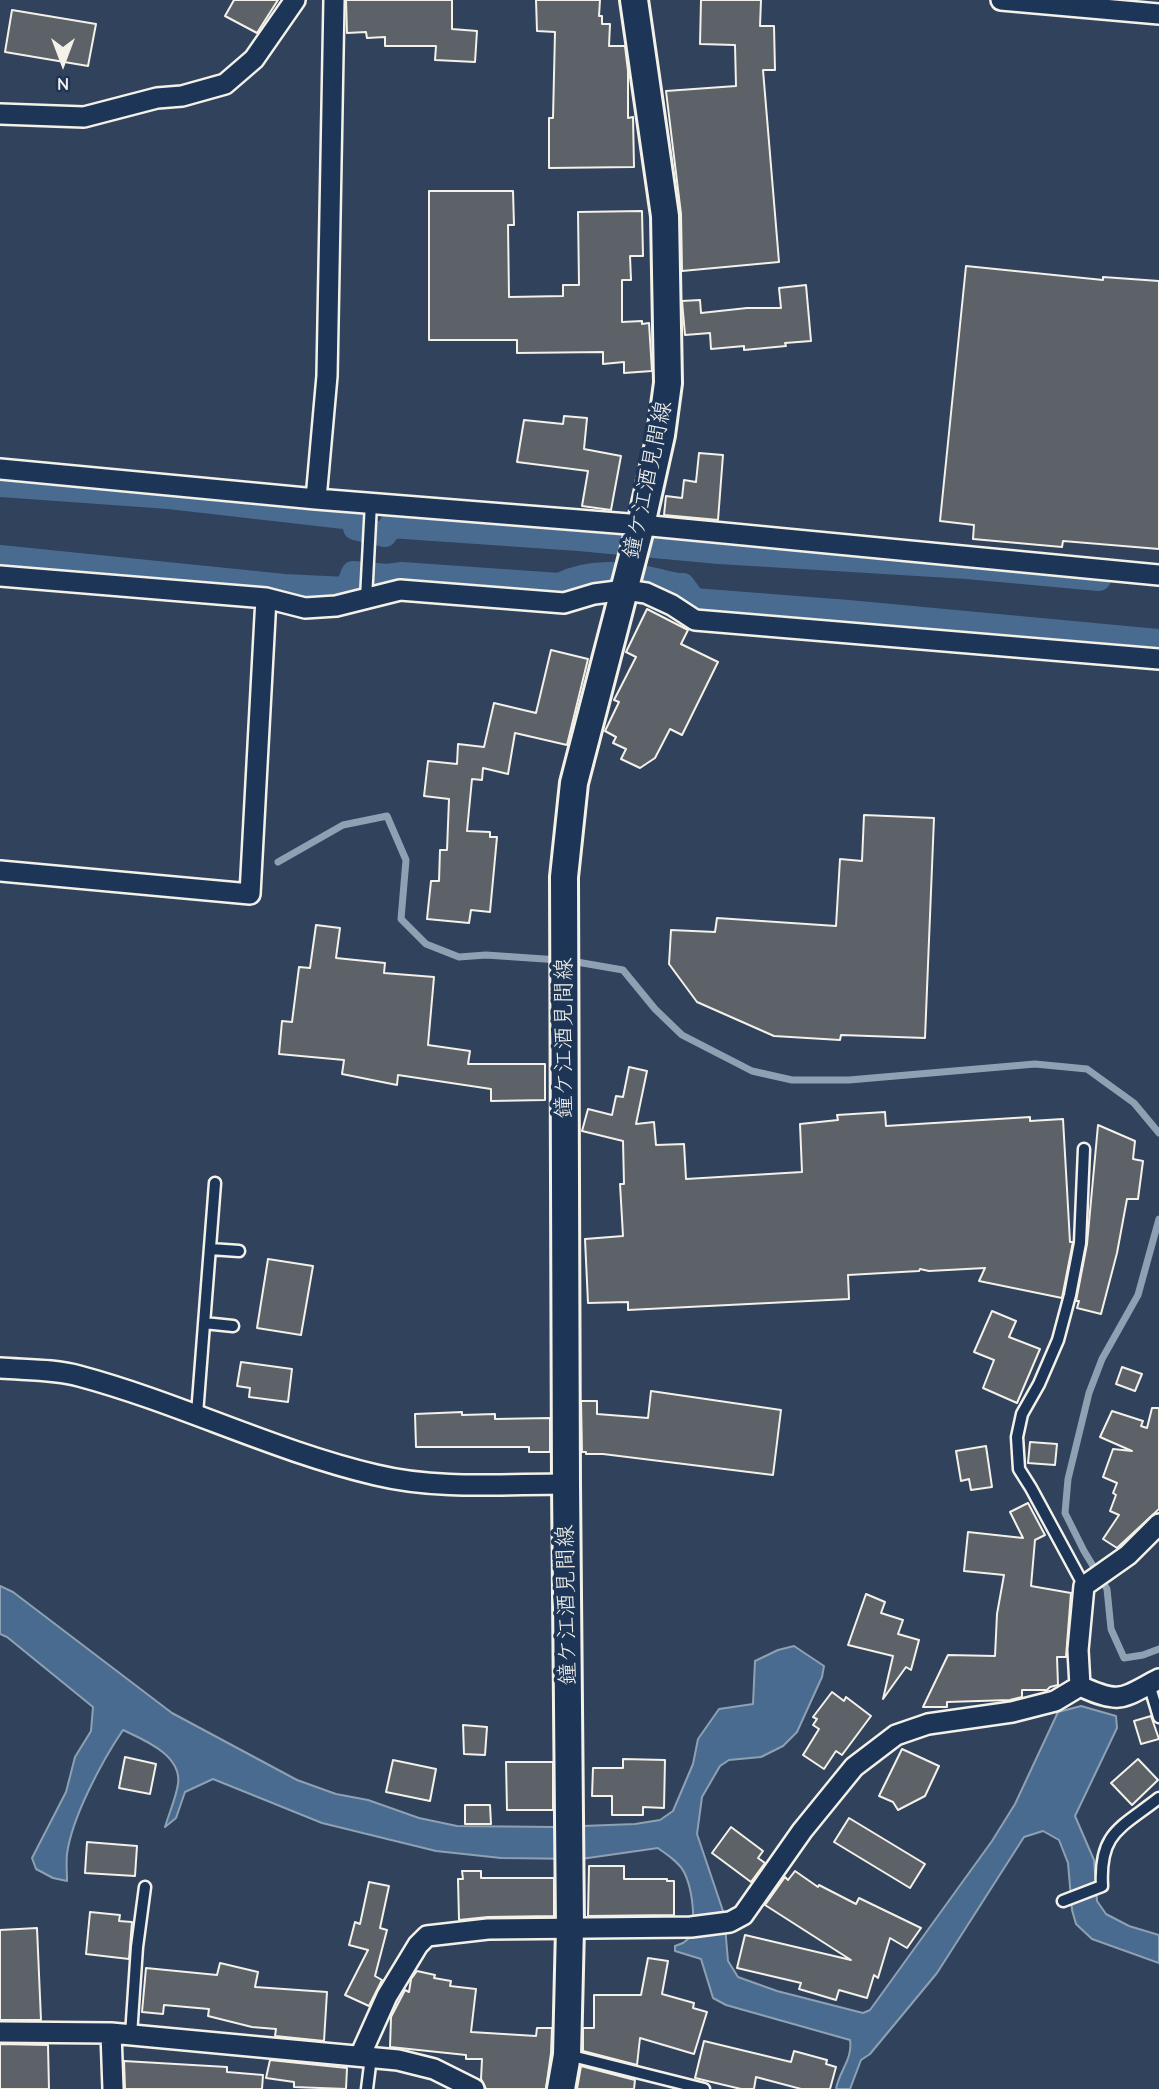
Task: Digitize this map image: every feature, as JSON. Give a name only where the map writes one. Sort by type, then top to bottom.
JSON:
[{"type":"main road","name":"鐘ケ江酒見間線","points":[[561,2089],[567,2055],[570,1928],[564,877],[574,783],[640,530],[661,435],[668,383],[664,216],[634,0]]},
{"type":"street","points":[[0,114],[84,117],[225,84],[254,60],[295,0]]},
{"type":"street","points":[[316,499],[327,376],[334,0]]},
{"type":"street","points":[[1001,0],[1159,14]]},
{"type":"street","points":[[0,470],[1159,575]]},
{"type":"street","points":[[0,576],[266,598],[304,608],[336,606],[400,590],[564,603],[625,586],[664,601],[695,620],[1159,659]]},
{"type":"street","points":[[0,871],[250,894],[266,598]]},
{"type":"street","points":[[0,1368],[76,1375],[197,1414],[307,1455],[377,1475],[432,1485],[566,1485]]},
{"type":"street","points":[[1080,1686],[1078,1650],[1084,1587],[1128,1555],[1159,1524]]},
{"type":"street","points":[[1080,1686],[1116,1699],[1154,1681]]},
{"type":"street","points":[[366,2056],[387,1996],[418,1945],[427,1936],[488,1929],[691,1927],[730,1922],[743,1916],[802,1831],[854,1767],[896,1735],[928,1724],[1012,1712],[1055,1701],[1080,1686]]},
{"type":"street","points":[[0,2032],[121,2034],[366,2056],[435,2069],[474,2089]]},
{"type":"street","points":[[113,2089],[121,2034]]},
{"type":"lane","points":[[366,600],[371,503]]},
{"type":"lane","points":[[1084,1149],[1080,1243],[1070,1295],[1059,1340],[1022,1414],[1017,1437],[1018,1469],[1043,1509],[1084,1587]]},
{"type":"lane","points":[[197,1414],[215,1183]]},
{"type":"lane","points":[[210,1249],[239,1251]]},
{"type":"lane","points":[[204,1323],[233,1326]]},
{"type":"lane","points":[[1154,1681],[1159,1717]]},
{"type":"lane","points":[[1063,1901],[1102,1886],[1105,1848],[1113,1834],[1159,1798]]},
{"type":"lane","points":[[121,2034],[145,1887]]},
{"type":"lane","points":[[567,2055],[704,2089]]},
{"type":"lane","points":[[366,2056],[367,2089]]},
{"type":"water","points":[[0,1586],[13,1592],[172,1713],[297,1780],[419,1818],[457,1826],[556,1827],[635,1824],[660,1820],[673,1811],[693,1764],[698,1739],[719,1709],[753,1704],[755,1661],[794,1646],[824,1666],[822,1677],[797,1732],[783,1746],[761,1757],[729,1760],[720,1766],[702,1797],[697,1834],[724,1914],[728,1961],[738,1977],[777,1991],[863,2013],[870,2010],[992,1841],[1015,1804],[1058,1712],[1081,1706],[1116,1716],[1117,1728],[1075,1816],[1094,1860],[1097,1901],[1106,1914],[1129,1926],[1159,1935],[1159,1963],[1092,1939],[1076,1924],[1072,1910],[1068,1863],[1059,1840],[1043,1831],[1024,1837],[937,1973],[870,2054],[861,2060],[850,2089],[836,2089],[850,2053],[850,2040],[726,2005],[713,1998],[701,1959],[675,1951],[675,1946],[693,1935],[691,1895],[682,1868],[658,1848],[581,1859],[501,1858],[436,1851],[322,1823],[213,1779],[185,1792],[176,1818],[165,1827],[178,1784],[178,1774],[168,1757],[160,1750],[123,1730],[97,1773],[75,1823],[67,1854],[67,1881],[53,1878],[36,1869],[32,1858],[66,1792],[75,1757],[91,1731],[93,1707],[0,1634]]},
{"type":"building","points":[[234,0],[278,0],[257,33],[225,16]]},
{"type":"building","points":[[346,0],[452,0],[452,29],[477,31],[475,62],[435,60],[436,46],[385,46],[385,37],[367,38],[366,32],[347,33]]},
{"type":"building","points":[[536,0],[600,0],[599,16],[602,16],[602,24],[610,24],[609,46],[625,46],[628,118],[633,117],[634,167],[549,168],[549,118],[553,118],[555,32],[537,31]]},
{"type":"building","points":[[701,0],[761,0],[760,26],[774,26],[775,70],[763,70],[779,262],[682,271],[681,214],[666,91],[736,86],[735,45],[700,44]]},
{"type":"building","points":[[12,10],[96,24],[88,66],[5,52]]},
{"type":"building","points":[[429,191],[513,191],[514,225],[508,225],[509,297],[563,296],[563,285],[579,285],[578,212],[642,211],[643,256],[630,256],[631,280],[622,280],[622,322],[649,323],[652,371],[624,373],[624,362],[603,364],[603,352],[517,353],[517,340],[429,340]]},
{"type":"building","points":[[966,266],[1103,280],[1103,277],[1159,281],[1159,549],[1063,541],[1062,547],[973,539],[974,525],[940,521]]},
{"type":"building","points":[[806,285],[811,341],[744,350],[744,346],[711,349],[710,333],[685,335],[682,301],[700,300],[701,313],[747,308],[781,308],[779,288]]},
{"type":"building","points":[[564,416],[587,418],[584,449],[621,456],[611,510],[582,506],[588,471],[517,462],[524,420],[563,424]]},
{"type":"building","points":[[699,453],[723,455],[718,520],[664,515],[666,496],[682,498],[684,480],[696,482]]},
{"type":"building","points":[[647,609],[688,630],[681,644],[718,662],[682,735],[670,729],[655,758],[640,768],[621,759],[626,749],[613,743],[616,737],[605,731],[619,702],[614,700],[636,657],[626,652]]},
{"type":"building","points":[[551,650],[588,659],[567,745],[515,733],[508,774],[483,768],[482,780],[472,779],[467,831],[490,832],[490,837],[497,837],[490,912],[471,910],[469,923],[427,919],[431,881],[439,881],[440,850],[447,850],[449,799],[424,796],[428,761],[457,764],[458,744],[484,747],[494,703],[536,713]]},
{"type":"building","points":[[864,815],[934,818],[925,1038],[841,1035],[840,1040],[774,1036],[697,1002],[669,964],[671,930],[715,932],[717,918],[836,926],[840,859],[862,861]]},
{"type":"building","points":[[316,925],[340,928],[336,958],[385,963],[384,973],[434,977],[428,1045],[470,1051],[468,1064],[545,1064],[545,1100],[491,1101],[491,1089],[398,1075],[397,1085],[342,1074],[344,1060],[279,1054],[282,1021],[292,1022],[299,967],[310,968]]},
{"type":"building","points":[[629,1067],[647,1071],[636,1124],[654,1122],[656,1145],[684,1144],[686,1179],[802,1172],[800,1124],[838,1120],[837,1115],[885,1112],[886,1126],[1030,1117],[1030,1121],[1063,1119],[1070,1242],[1073,1242],[1062,1298],[979,1281],[985,1268],[929,1271],[920,1269],[848,1275],[849,1299],[628,1310],[628,1302],[588,1303],[585,1239],[623,1236],[620,1184],[624,1184],[623,1141],[582,1131],[588,1109],[612,1115],[616,1096],[623,1097]]},
{"type":"building","points":[[1098,1125],[1135,1141],[1133,1159],[1143,1161],[1138,1199],[1127,1199],[1117,1253],[1101,1314],[1077,1308],[1079,1301],[1076,1301],[1087,1244]]},
{"type":"building","points":[[268,1259],[313,1266],[301,1335],[257,1328]]},
{"type":"building","points":[[992,1311],[1016,1321],[1009,1337],[1040,1349],[1017,1403],[983,1388],[994,1360],[974,1352]]},
{"type":"building","points":[[241,1362],[292,1369],[288,1402],[249,1397],[250,1388],[237,1386]]},
{"type":"building","points":[[1122,1367],[1142,1374],[1135,1391],[1116,1384]]},
{"type":"building","points":[[651,1391],[781,1410],[773,1475],[582,1452],[581,1401],[597,1401],[597,1414],[648,1418]]},
{"type":"building","points":[[1152,1408],[1159,1408],[1159,1509],[1117,1548],[1103,1539],[1119,1515],[1110,1511],[1117,1483],[1103,1477],[1113,1449],[1132,1451],[1100,1437],[1112,1411],[1143,1421],[1141,1426],[1147,1428]]},
{"type":"building","points":[[462,1412],[462,1415],[495,1414],[495,1419],[550,1418],[550,1452],[529,1452],[529,1447],[416,1447],[415,1414]]},
{"type":"building","points":[[1030,1442],[1057,1444],[1055,1465],[1028,1463]]},
{"type":"building","points":[[986,1446],[992,1487],[971,1490],[969,1479],[961,1481],[956,1451]]},
{"type":"building","points":[[1028,1503],[1045,1535],[1035,1540],[1031,1586],[1071,1593],[1066,1657],[1057,1657],[1058,1685],[1047,1690],[1022,1690],[1022,1697],[1010,1700],[947,1702],[947,1707],[923,1707],[948,1655],[995,1656],[997,1614],[1004,1575],[964,1571],[968,1532],[1023,1538],[1010,1512]]},
{"type":"building","points":[[866,1594],[885,1602],[881,1613],[903,1620],[898,1634],[919,1640],[911,1670],[906,1667],[883,1699],[893,1656],[848,1645]]},
{"type":"building","points":[[832,1692],[844,1701],[846,1697],[871,1716],[842,1755],[836,1751],[824,1769],[803,1755],[819,1729],[813,1725],[817,1719],[813,1717]]},
{"type":"building","points":[[1151,1716],[1159,1739],[1141,1744],[1134,1721]]},
{"type":"building","points":[[463,1725],[487,1727],[485,1755],[464,1754]]},
{"type":"building","points":[[902,1749],[939,1766],[925,1796],[898,1810],[893,1802],[879,1796]]},
{"type":"building","points":[[125,1757],[156,1764],[150,1794],[119,1788]]},
{"type":"building","points":[[623,1759],[665,1760],[664,1808],[643,1807],[643,1815],[612,1815],[612,1796],[592,1796],[593,1768],[623,1768]]},
{"type":"building","points":[[1138,1759],[1158,1780],[1132,1805],[1111,1783]]},
{"type":"building","points":[[393,1760],[436,1769],[430,1801],[386,1792]]},
{"type":"building","points":[[506,1762],[553,1762],[553,1810],[507,1810]]},
{"type":"building","points":[[465,1805],[490,1805],[491,1824],[465,1824]]},
{"type":"building","points":[[849,1818],[925,1864],[910,1888],[834,1842]]},
{"type":"building","points":[[731,1827],[763,1851],[758,1858],[765,1863],[751,1882],[712,1853]]},
{"type":"building","points":[[87,1842],[137,1846],[135,1876],[85,1873]]},
{"type":"building","points":[[589,1866],[624,1866],[624,1879],[674,1881],[674,1915],[588,1916]]},
{"type":"building","points":[[462,1871],[481,1871],[481,1878],[554,1878],[554,1916],[459,1920],[458,1879],[463,1879]]},
{"type":"building","points":[[795,1871],[818,1887],[819,1885],[856,1904],[859,1898],[921,1928],[907,1948],[890,1938],[878,1978],[874,1975],[867,1998],[839,1990],[836,2000],[799,1989],[801,1983],[737,1968],[745,1935],[851,1960],[765,1905],[785,1877],[788,1880]]},
{"type":"building","points":[[369,1882],[389,1886],[380,1928],[387,1930],[375,1976],[382,1980],[369,2006],[345,1995],[368,1950],[349,1945],[355,1922],[360,1924]]},
{"type":"building","points":[[90,1912],[120,1915],[119,1921],[132,1922],[129,1959],[86,1954]]},
{"type":"building","points":[[37,1928],[41,2020],[0,2020],[0,1930]]},
{"type":"building","points":[[648,1958],[668,1961],[662,1994],[694,2003],[693,2008],[707,2012],[694,2054],[640,2038],[637,2065],[583,2051],[583,2028],[594,2028],[594,1995],[641,1995]]},
{"type":"building","points":[[220,1963],[258,1972],[255,1987],[327,1992],[324,2041],[275,2036],[276,2029],[252,2027],[208,2016],[209,2009],[164,2005],[163,2014],[142,2012],[146,1968],[217,1975]]},
{"type":"building","points":[[417,1971],[451,1981],[450,1986],[476,1989],[471,2032],[536,2036],[537,2028],[552,2028],[546,2089],[486,2089],[481,2079],[482,2059],[390,2047],[391,2017],[405,1990],[409,1992],[411,1979]]},
{"type":"building","points":[[704,2041],[791,2062],[794,2051],[827,2060],[826,2064],[836,2067],[830,2089],[801,2089],[756,2077],[754,2089],[741,2089],[695,2078]]},
{"type":"building","points":[[0,2044],[48,2045],[49,2089],[0,2089]]},
{"type":"building","points":[[270,2060],[347,2068],[346,2089],[294,2087],[294,2082],[266,2078]]},
{"type":"building","points":[[124,2061],[227,2067],[227,2072],[263,2075],[262,2089],[125,2089]]},
{"type":"building","points":[[581,2066],[635,2080],[634,2089],[577,2089]]},
{"type":"waterway","points":[[0,485],[169,497],[353,518],[355,528],[385,535],[390,526],[719,552],[967,567],[1099,579]]},
{"type":"waterway","points":[[0,557],[284,586],[347,589],[353,573],[559,585],[581,577],[616,574],[683,585],[694,600],[1159,641]]},
{"type":"waterway","points":[[278,862],[343,825],[387,816],[406,860],[401,919],[426,944],[459,957],[486,955],[559,960]]},
{"type":"waterway","points":[[571,961],[623,970],[655,1009],[682,1035],[752,1071],[792,1080],[849,1080],[1035,1064],[1087,1069],[1134,1103],[1159,1133]]},
{"type":"waterway","points":[[1159,1219],[1138,1295],[1102,1359],[1089,1393],[1068,1479],[1065,1513],[1107,1589],[1111,1629],[1124,1658],[1159,1649]]}]
